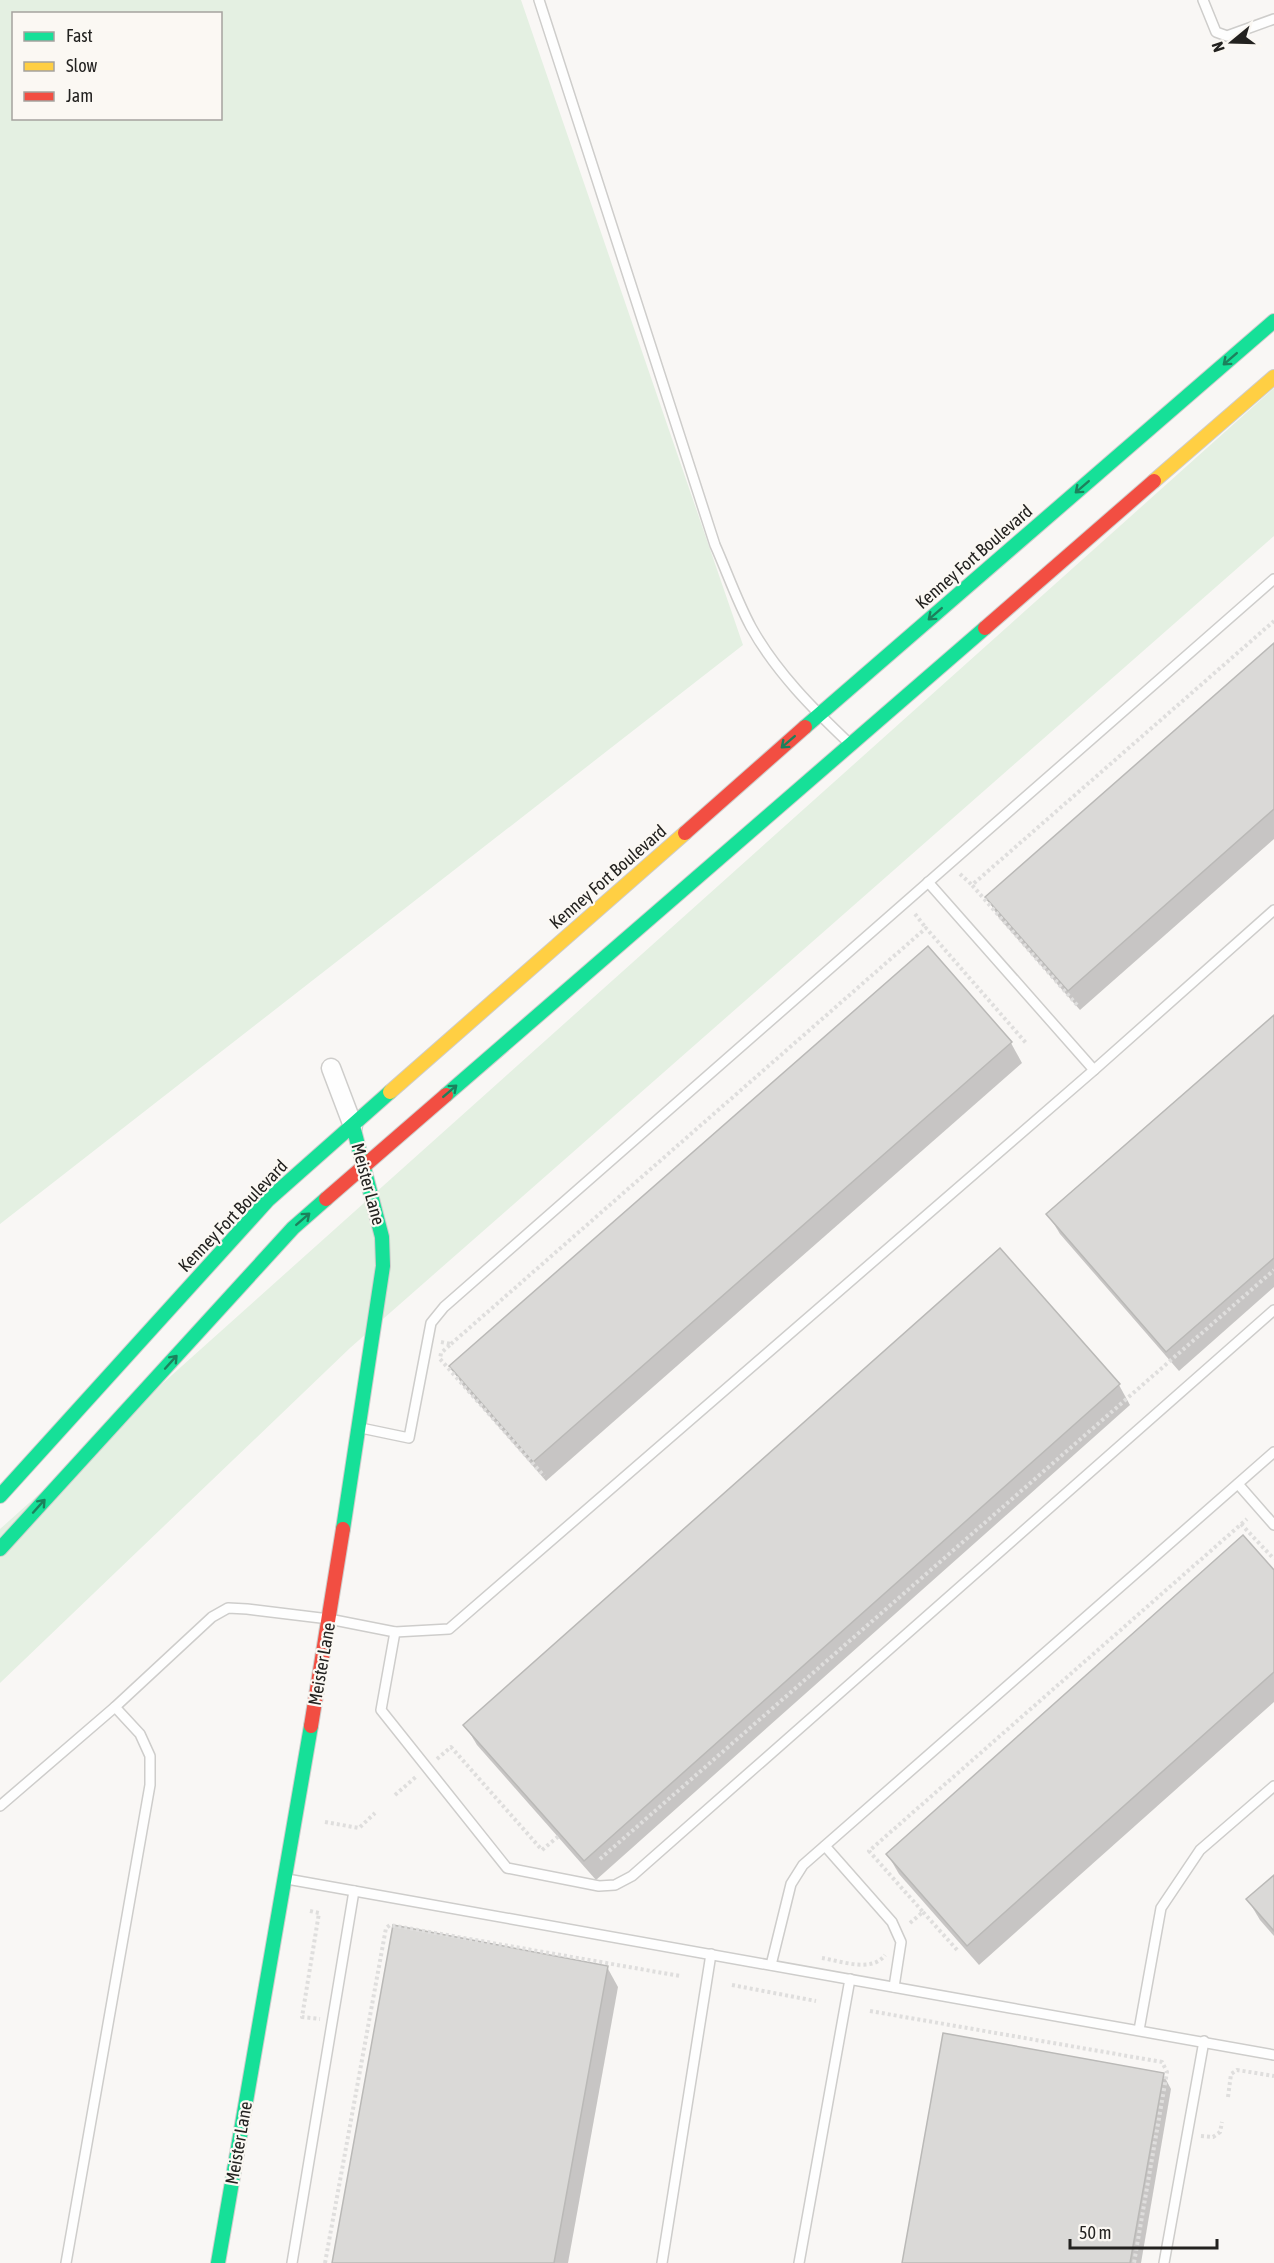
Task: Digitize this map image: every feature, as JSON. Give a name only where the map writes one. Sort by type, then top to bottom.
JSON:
[{"type":"street","name":"Kenney Fort Boulevard","points":[[0,1496],[268,1200],[819,715],[1274,321]]},
{"type":"street","points":[[0,1549],[293,1228],[1274,377]]},
{"type":"street","name":"Meister Lane","points":[[218,2263],[329,1619],[383,1266],[382,1237],[364,1166],[353,1126],[332,1068]]},
{"type":"lane","points":[[539,0],[715,545],[751,627],[776,666],[819,715],[850,744]]},
{"type":"lane","points":[[1203,0],[1216,32],[1227,36],[1274,19]]},
{"type":"lane","points":[[359,1427],[409,1438],[431,1323],[444,1307],[1274,579]]},
{"type":"lane","points":[[928,882],[1094,1070]]},
{"type":"lane","points":[[0,1806],[115,1707],[212,1617],[228,1608],[329,1619],[395,1632],[449,1629],[1094,1070],[1274,910]]},
{"type":"lane","points":[[395,1632],[381,1710],[507,1868],[599,1886],[615,1885],[632,1876],[1274,1310]]},
{"type":"lane","points":[[771,1965],[791,1884],[803,1865],[1274,1452]]},
{"type":"lane","points":[[1238,1484],[1274,1526]]},
{"type":"lane","points":[[66,2263],[150,1785],[150,1756],[147,1749],[140,1734],[115,1707]]},
{"type":"lane","points":[[1139,2030],[1161,1908],[1200,1850],[1274,1786]]},
{"type":"lane","points":[[825,1846],[892,1922],[901,1942],[894,1987]]},
{"type":"lane","points":[[284,1879],[1274,2055]]},
{"type":"lane","points":[[292,2263],[354,1891]]},
{"type":"lane","points":[[662,2263],[711,1954]]},
{"type":"lane","points":[[799,2263],[850,1979]]},
{"type":"lane","points":[[1164,2263],[1204,2041]]},
{"type":"path","points":[[972,885],[1274,621]]},
{"type":"path","points":[[956,878],[961,873],[1077,1005]]},
{"type":"path","points":[[920,909],[914,915],[1026,1043]]},
{"type":"path","points":[[544,1476],[440,1359],[441,1353],[926,928]]},
{"type":"path","points":[[600,1859],[1274,1270]]},
{"type":"path","points":[[441,1342],[451,1344]]},
{"type":"path","points":[[958,1951],[870,1851],[1247,1519]]},
{"type":"path","points":[[1241,1524],[1274,1559]]},
{"type":"path","points":[[437,1759],[451,1747],[542,1850],[560,1835]]},
{"type":"path","points":[[395,1796],[418,1775]]},
{"type":"path","points":[[325,1822],[359,1828],[375,1813]]},
{"type":"path","points":[[310,1911],[319,1913],[303,2017],[321,2019]]},
{"type":"path","points":[[910,1923],[923,1912]]},
{"type":"path","points":[[325,2263],[386,1928],[390,1925],[680,1976]]},
{"type":"path","points":[[822,1958],[872,1964],[883,1958],[886,1952]]},
{"type":"path","points":[[732,1985],[816,2001]]},
{"type":"path","points":[[870,2011],[1162,2062],[1167,2072],[1134,2263]]},
{"type":"path","points":[[1227,2097],[1231,2074],[1237,2070],[1274,2076]]},
{"type":"path","points":[[1201,2136],[1213,2137],[1220,2133],[1222,2122]]},
{"type":"green space","points":[[0,0],[521,0],[743,645],[0,1224]]},
{"type":"green space","points":[[1274,388],[1274,536],[350,1348],[0,1683],[0,1529]]},
{"type":"building","points":[[1274,643],[1274,809],[1068,991],[985,897]]},
{"type":"building","points":[[928,946],[1012,1042],[533,1462],[449,1366]]},
{"type":"building","points":[[1274,1015],[1274,1258],[1166,1352],[1046,1214]]},
{"type":"building","points":[[1000,1248],[1120,1384],[584,1861],[463,1725]]},
{"type":"building","points":[[1243,1535],[1274,1570],[1274,1672],[967,1946],[886,1854]]},
{"type":"building","points":[[1274,1875],[1274,1931],[1246,1899]]},
{"type":"building","points":[[393,1925],[608,1966],[554,2263],[332,2263]]},
{"type":"building","points":[[943,2033],[1164,2073],[1130,2263],[902,2263]]},
{"type":"traffic: fast","points":[[805,727],[1274,321]]},
{"type":"traffic: fast","points":[[446,1095],[985,628]]},
{"type":"traffic: fast","points":[[0,1496],[268,1200],[390,1092]]},
{"type":"traffic: fast","points":[[343,1529],[383,1266],[382,1237],[353,1126]]},
{"type":"traffic: fast","points":[[0,1549],[293,1228],[326,1199]]},
{"type":"traffic: fast","points":[[218,2263],[311,1726]]},
{"type":"traffic: slow","points":[[1154,481],[1274,377]]},
{"type":"traffic: slow","points":[[390,1092],[685,833]]},
{"type":"traffic: jam","points":[[985,628],[1154,481]]},
{"type":"traffic: jam","points":[[685,833],[805,727]]},
{"type":"traffic: jam","points":[[326,1199],[446,1095]]},
{"type":"traffic: jam","points":[[311,1726],[343,1529]]}]
